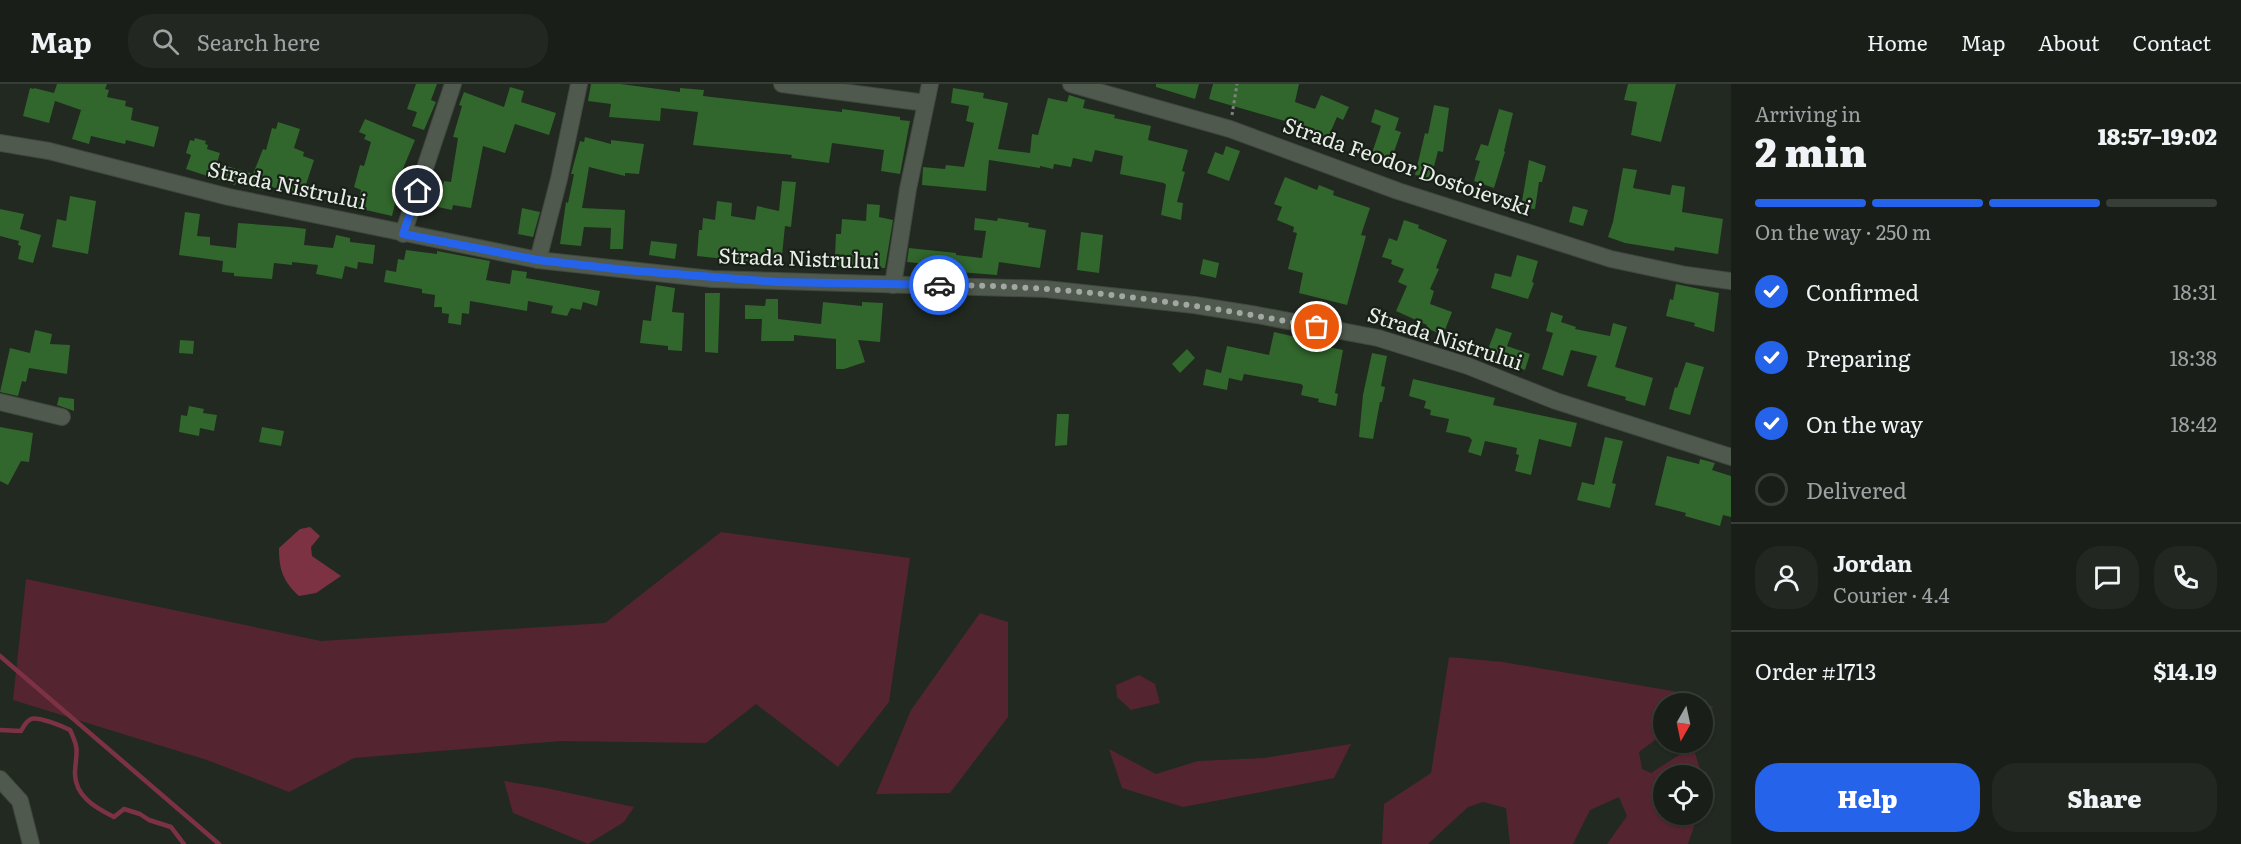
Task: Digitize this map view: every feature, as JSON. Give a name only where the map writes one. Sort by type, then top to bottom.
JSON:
[{"type":"street","points":[[403,234],[453,84]]},
{"type":"street","points":[[538,260],[559,179],[579,84]]},
{"type":"street","points":[[782,84],[926,103]]},
{"type":"street","points":[[893,285],[908,189],[930,84]]},
{"type":"street","name":"Strada Feodor Dostoievski","points":[[1071,84],[1230,129],[1398,191],[1611,259],[1686,275],[1731,281]]},
{"type":"street","name":"Strada Nistrului","points":[[0,143],[49,151],[228,197],[538,260],[712,279],[893,285],[983,285],[1046,289],[1194,305],[1377,338],[1467,366],[1556,400],[1731,457]]},
{"type":"street","points":[[0,402],[62,417]]},
{"type":"street","points":[[0,779],[20,801],[31,844]]},
{"type":"path","points":[[1230,129],[1237,84]]},
{"type":"shaded area","points":[[310,527],[320,536],[311,547],[312,556],[341,576],[316,593],[299,596],[283,575],[279,548],[300,529]]},
{"type":"shaded area","points":[[721,532],[910,558],[889,702],[838,767],[756,704],[706,743],[561,741],[354,758],[289,792],[207,760],[13,700],[26,579],[321,641],[605,623]]},
{"type":"shaded area","points":[[980,613],[1008,622],[1008,717],[950,793],[876,794],[911,710]]},
{"type":"shaded area","points":[[1449,657],[1503,662],[1684,693],[1653,693],[1653,742],[1639,752],[1642,769],[1653,772],[1653,825],[1695,825],[1688,844],[1607,844],[1627,816],[1619,797],[1590,810],[1573,844],[1510,844],[1506,808],[1483,802],[1468,807],[1428,844],[1382,844],[1384,804],[1431,773]]},
{"type":"shaded area","points":[[1139,675],[1155,684],[1160,703],[1131,710],[1117,697],[1116,685]]},
{"type":"shaded area","points":[[1351,744],[1334,778],[1183,807],[1122,788],[1109,749],[1156,774],[1198,761],[1264,758]]},
{"type":"shaded area","points":[[1682,753],[1695,753],[1699,765],[1663,765]]},
{"type":"shaded area","points":[[504,781],[634,807],[624,822],[588,844],[513,813]]},
{"type":"building","points":[[57,84],[107,84],[105,89],[109,90],[107,97],[126,101],[125,106],[133,108],[131,120],[159,127],[154,147],[126,140],[125,144],[91,136],[89,144],[72,139],[81,110],[55,101],[49,123],[23,116],[30,88],[54,93]]},
{"type":"building","points":[[416,84],[437,84],[431,100],[436,102],[424,130],[412,126],[417,112],[407,109]]},
{"type":"building","points":[[591,84],[621,84],[680,92],[680,88],[704,90],[703,96],[842,112],[842,109],[900,117],[900,120],[910,121],[900,174],[881,171],[884,150],[832,143],[829,163],[791,158],[792,155],[693,145],[698,112],[661,108],[660,121],[609,117],[611,104],[588,101]]},
{"type":"building","points":[[1156,84],[1199,84],[1195,99],[1156,87]]},
{"type":"building","points":[[1213,84],[1299,84],[1295,102],[1315,109],[1321,95],[1349,107],[1343,120],[1337,117],[1327,140],[1292,123],[1209,99]]},
{"type":"building","points":[[1628,84],[1676,84],[1661,142],[1631,135],[1637,102],[1624,100]]},
{"type":"building","points":[[510,87],[524,91],[521,102],[556,113],[549,135],[515,124],[505,153],[483,146],[471,208],[453,205],[452,210],[438,207],[444,181],[451,182],[458,138],[453,137],[464,92],[504,107]]},
{"type":"building","points":[[953,88],[984,93],[983,98],[1008,103],[998,149],[1030,153],[1032,134],[1038,135],[1048,98],[1067,102],[1069,95],[1085,100],[1083,108],[1151,126],[1148,140],[1188,150],[1177,202],[1183,203],[1181,220],[1161,215],[1166,185],[1164,183],[1120,174],[1123,156],[1095,150],[1092,162],[1073,158],[1071,167],[1054,164],[1053,169],[989,160],[986,191],[922,185],[923,167],[945,169],[946,165],[964,167],[974,123],[966,121],[969,106],[951,103]]},
{"type":"building","points":[[1434,105],[1449,108],[1443,152],[1438,151],[1431,178],[1415,175],[1425,133],[1428,134]]},
{"type":"building","points":[[1375,109],[1399,118],[1395,130],[1401,132],[1390,163],[1371,156],[1381,126],[1371,122]]},
{"type":"building","points":[[1499,109],[1513,113],[1505,152],[1494,188],[1474,181],[1480,161],[1475,160],[1481,144],[1488,146]]},
{"type":"building","points":[[365,119],[415,140],[399,178],[401,179],[392,216],[357,208],[361,190],[354,187],[360,165],[364,166],[371,142],[364,139],[366,135],[359,132]]},
{"type":"building","points":[[278,122],[300,129],[294,148],[304,152],[303,156],[314,160],[302,197],[266,185],[264,191],[236,183],[235,185],[186,169],[191,155],[186,153],[190,140],[194,141],[195,138],[206,141],[207,149],[220,153],[217,163],[253,174],[263,149],[266,150],[272,128],[276,129]]},
{"type":"building","points":[[585,137],[611,144],[611,140],[644,144],[639,174],[625,173],[625,176],[589,167],[582,208],[625,210],[623,249],[610,249],[611,228],[584,227],[581,246],[560,244],[566,202],[568,203],[574,174],[571,174],[580,141],[584,142]]},
{"type":"building","points":[[1226,146],[1240,151],[1229,181],[1207,173],[1215,152],[1223,155]]},
{"type":"building","points":[[1529,160],[1546,166],[1542,182],[1539,182],[1535,209],[1521,207]]},
{"type":"building","points":[[1623,168],[1637,170],[1633,188],[1670,195],[1672,185],[1685,187],[1682,212],[1723,219],[1718,254],[1675,247],[1674,251],[1625,243],[1608,237]]},
{"type":"building","points":[[1285,177],[1317,190],[1319,185],[1334,191],[1333,195],[1370,208],[1361,235],[1366,236],[1347,305],[1299,293],[1303,273],[1288,269],[1297,233],[1293,232],[1294,227],[1277,220],[1282,207],[1274,204]]},
{"type":"building","points":[[782,181],[796,182],[791,227],[785,226],[781,265],[697,256],[699,230],[702,230],[703,218],[715,220],[717,201],[732,203],[731,216],[755,220],[757,206],[779,211]]},
{"type":"building","points":[[70,196],[96,201],[88,254],[52,247],[57,219],[66,221]]},
{"type":"building","points":[[867,204],[880,205],[879,217],[893,220],[885,268],[838,266],[838,255],[835,255],[836,234],[841,234],[842,219],[866,221]]},
{"type":"building","points":[[1573,206],[1588,210],[1583,226],[1569,222]]},
{"type":"building","points":[[522,208],[540,212],[533,237],[518,234]]},
{"type":"building","points":[[0,209],[24,214],[20,229],[41,235],[33,263],[18,259],[21,246],[18,245],[19,241],[0,236]]},
{"type":"building","points":[[185,212],[200,214],[197,236],[210,237],[210,245],[236,248],[238,223],[291,227],[306,229],[304,245],[333,248],[336,235],[350,238],[350,242],[375,245],[373,264],[358,262],[357,269],[345,266],[342,279],[316,274],[318,265],[292,262],[292,265],[274,263],[272,279],[234,276],[234,273],[222,272],[223,261],[179,255]]},
{"type":"building","points":[[975,218],[997,221],[998,218],[1029,223],[1028,227],[1046,230],[1040,268],[999,262],[997,275],[946,271],[947,266],[907,262],[909,248],[982,258],[986,231],[974,230]]},
{"type":"building","points":[[1404,220],[1447,240],[1436,268],[1439,269],[1430,289],[1434,291],[1430,304],[1452,312],[1443,335],[1396,311],[1407,286],[1398,282],[1404,269],[1391,264],[1392,260],[1382,257],[1389,238],[1397,241]]},
{"type":"building","points":[[1081,232],[1103,235],[1099,273],[1077,270]]},
{"type":"building","points":[[651,241],[677,244],[675,259],[649,255]]},
{"type":"building","points":[[406,250],[437,254],[437,251],[490,261],[486,280],[510,284],[512,270],[527,272],[526,278],[600,291],[597,306],[583,302],[581,310],[571,308],[567,316],[551,313],[553,306],[528,301],[527,311],[470,301],[469,314],[462,313],[461,325],[448,323],[449,314],[442,313],[442,307],[434,307],[435,295],[422,293],[422,289],[384,282],[386,270],[396,272],[398,259],[404,260]]},
{"type":"building","points":[[1517,255],[1538,261],[1528,299],[1491,288],[1495,273],[1511,277]]},
{"type":"building","points":[[1203,259],[1219,263],[1216,278],[1200,274]]},
{"type":"building","points":[[1676,284],[1719,293],[1714,332],[1694,326],[1695,323],[1666,316],[1670,299],[1673,300]]},
{"type":"building","points":[[656,285],[675,288],[672,312],[684,313],[682,351],[668,350],[668,346],[640,343],[643,320],[651,321]]},
{"type":"building","points":[[705,293],[720,293],[718,353],[705,352]]},
{"type":"building","points":[[766,299],[778,299],[778,319],[821,324],[823,302],[862,306],[862,302],[883,303],[880,342],[858,340],[865,362],[844,369],[836,369],[836,339],[794,335],[794,341],[761,341],[762,319],[745,319],[745,305],[765,306]]},
{"type":"building","points":[[1551,312],[1563,316],[1561,322],[1576,327],[1575,329],[1610,336],[1613,323],[1627,327],[1615,367],[1653,378],[1645,406],[1625,400],[1626,397],[1587,386],[1597,356],[1571,350],[1563,376],[1542,369],[1553,333],[1546,331]]},
{"type":"building","points":[[1496,328],[1512,333],[1507,346],[1530,354],[1525,370],[1504,363],[1505,358],[1487,352]]},
{"type":"building","points":[[35,330],[52,334],[50,344],[70,345],[67,374],[29,368],[26,382],[22,381],[18,396],[0,392],[10,348],[30,353]]},
{"type":"building","points":[[1274,332],[1305,339],[1304,342],[1343,350],[1335,393],[1338,394],[1336,406],[1301,395],[1303,386],[1301,384],[1244,374],[1242,381],[1229,378],[1227,390],[1203,385],[1206,369],[1221,373],[1227,346],[1269,355]]},
{"type":"building","points":[[180,340],[194,341],[193,354],[179,353]]},
{"type":"building","points":[[1187,349],[1195,358],[1180,373],[1172,364]]},
{"type":"building","points":[[1372,353],[1387,356],[1381,386],[1385,387],[1373,439],[1359,437],[1363,395]]},
{"type":"building","points":[[1686,362],[1704,367],[1690,415],[1669,409],[1675,387],[1677,388]]},
{"type":"building","points":[[1413,379],[1495,398],[1493,405],[1577,423],[1571,447],[1539,439],[1531,475],[1515,471],[1519,455],[1516,454],[1517,448],[1485,441],[1481,456],[1468,452],[1472,440],[1469,437],[1446,432],[1449,419],[1430,415],[1431,410],[1424,408],[1426,401],[1409,396]]},
{"type":"building","points":[[59,397],[74,399],[74,411],[57,405]]},
{"type":"building","points":[[189,406],[204,409],[203,413],[217,415],[214,431],[200,428],[199,436],[179,432],[181,415],[187,416]]},
{"type":"building","points":[[1057,414],[1069,414],[1067,445],[1055,446]]},
{"type":"building","points":[[0,427],[33,433],[29,462],[21,461],[8,485],[0,481]]},
{"type":"building","points":[[262,427],[284,431],[281,446],[259,442]]},
{"type":"building","points":[[1605,437],[1623,441],[1612,483],[1616,484],[1610,508],[1577,500],[1582,482],[1594,485]]},
{"type":"building","points":[[1667,456],[1699,464],[1700,459],[1715,463],[1712,470],[1731,476],[1731,517],[1723,515],[1720,526],[1685,516],[1686,513],[1655,505]]},
{"type":"waterway","points":[[0,656],[219,844]]},
{"type":"waterway","points":[[0,730],[21,731],[28,721],[34,718],[70,730],[76,747],[76,780],[78,788],[87,800],[114,817],[124,809],[171,827],[184,844]]},
{"type":"way so far","points":[[939,285],[1046,289],[1194,305],[1317,327]]},
{"type":"route","points":[[418,191],[403,234],[538,260],[712,279],[939,285]]}]
